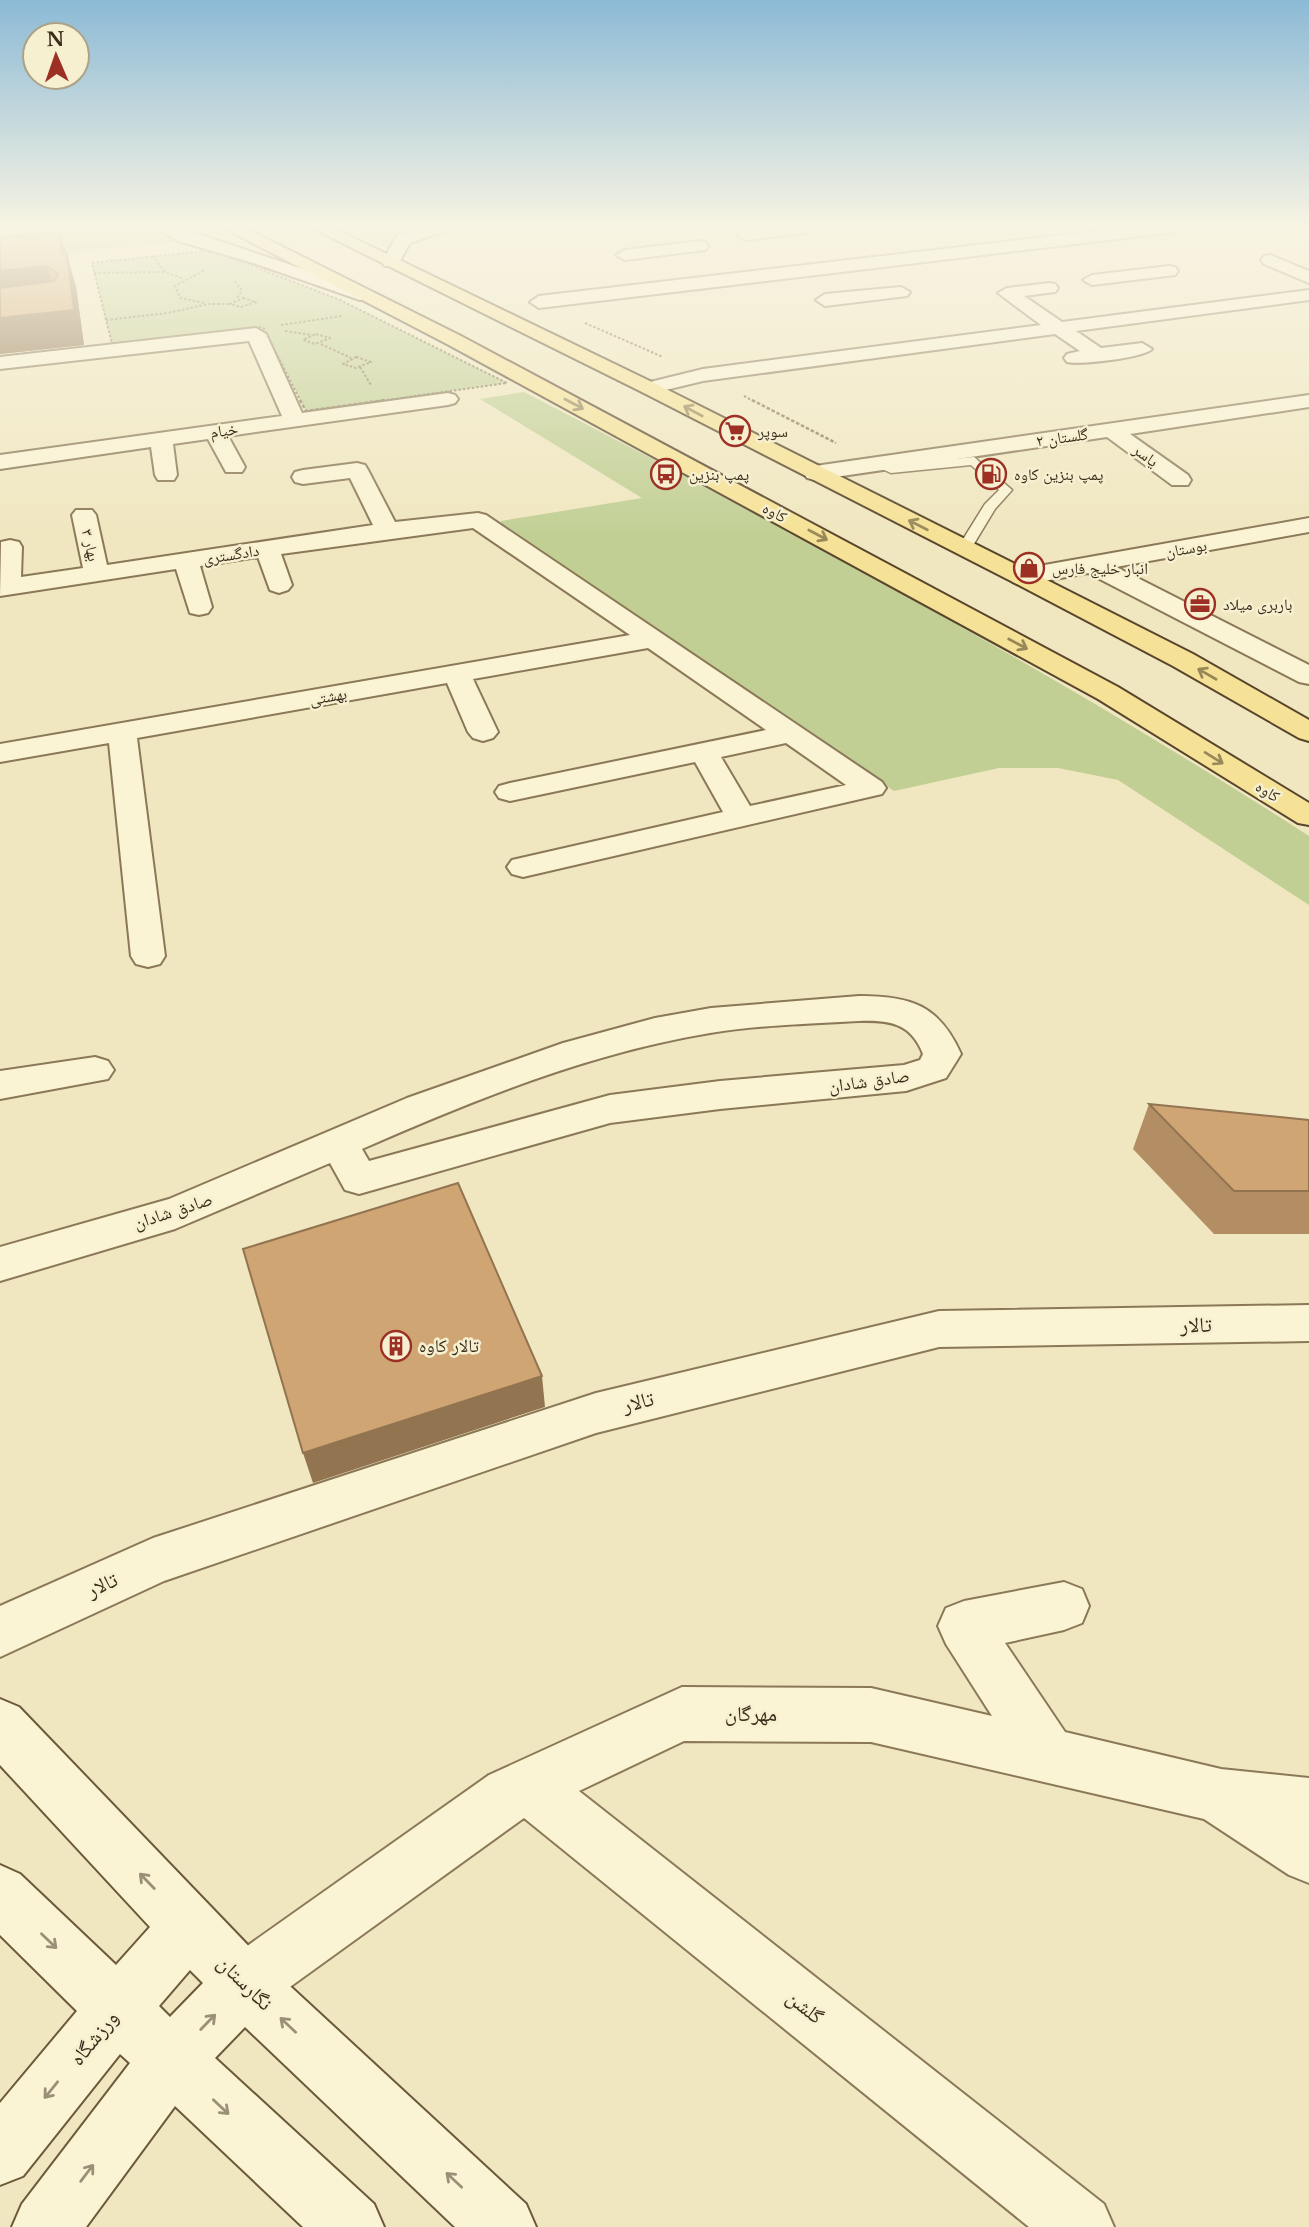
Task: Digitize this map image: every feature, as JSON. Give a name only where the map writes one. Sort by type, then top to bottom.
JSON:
[{"type":"main road","name":"کاوه","points":[[434,331],[663,451],[1108,693],[1309,816]]},
{"type":"main road","points":[[532,331],[1021,577],[1303,723]]},
{"type":"street","points":[[649,388],[703,375],[1027,331]]},
{"type":"street","points":[[1062,331],[1098,355]]},
{"type":"street","points":[[0,363],[256,334],[295,421]]},
{"type":"street","points":[[1062,360],[1142,349]]},
{"type":"street","name":"خیام","points":[[0,462],[448,400]]},
{"type":"street","name":"گلستان ۲","points":[[816,473],[1309,401]]},
{"type":"street","name":"یاسر","points":[[1111,430],[1180,480]]},
{"type":"street","points":[[215,432],[234,467]]},
{"type":"street","points":[[161,439],[166,475]]},
{"type":"street","points":[[303,477],[357,470],[388,531]]},
{"type":"street","name":"بهار ۳","points":[[84,515],[97,574]]},
{"type":"street","name":"دادگستری","points":[[4,588],[267,548],[478,520],[655,639]]},
{"type":"street","name":"بوستان","points":[[1021,577],[1309,526]]},
{"type":"street","points":[[4,588],[10,547]]},
{"type":"street","points":[[267,548],[279,585]]},
{"type":"street","points":[[186,561],[199,607]]},
{"type":"street","points":[[1092,565],[1309,676]]},
{"type":"street","points":[[523,867],[871,788],[655,639]]},
{"type":"street","name":"بهشتی","points":[[0,753],[655,639]]},
{"type":"street","points":[[457,674],[483,732]]},
{"type":"street","points":[[122,732],[148,956]]},
{"type":"street","points":[[510,792],[792,733]]},
{"type":"street","points":[[704,751],[741,819]]},
{"type":"street","name":"صادق شادان","points":[[0,1264],[170,1215],[250,1184],[380,1125],[501,1078],[624,1038],[697,1022],[778,1013],[876,1008],[908,1013],[925,1022],[937,1035],[942,1054],[933,1069],[906,1078],[834,1087],[720,1095],[610,1109],[359,1180],[340,1144]]},
{"type":"street","points":[[0,1085],[95,1070]]},
{"type":"street","name":"تالار","points":[[0,1632],[153,1561],[596,1413],[939,1329],[1309,1323]]},
{"type":"street","points":[[1048,1755],[964,1626],[1064,1606]]},
{"type":"street","name":"مهرگان","points":[[171,2060],[244,1984],[509,1795],[682,1714],[871,1715],[1215,1794],[1309,1855]]},
{"type":"street","name":"نگارستان","points":[[0,1726],[244,1984],[503,2227]]},
{"type":"street","name":"گلشن","points":[[529,1786],[1081,2227]]},
{"type":"street","points":[[1215,1794],[1309,1806]]},
{"type":"street","points":[[0,1894],[171,2060],[351,2227]]},
{"type":"street","name":"ورزشگاه","points":[[0,2153],[119,2007],[190,1926]]},
{"type":"street","points":[[46,2227],[171,2060]]},
{"type":"lane","points":[[877,464],[891,469],[974,461],[1006,490],[990,507],[964,549]]},
{"type":"path","points":[[604,331],[703,375],[877,464]]},
{"type":"path","points":[[320,344],[329,337],[316,334],[303,339],[307,343],[320,344],[352,358],[365,358],[371,362],[360,367],[343,364],[352,358]]},
{"type":"green space","points":[[109,331],[228,331],[112,344]]},
{"type":"green space","points":[[265,331],[402,331],[507,383],[306,411]]},
{"type":"green space","points":[[524,392],[823,550],[1020,660],[1309,836],[1309,905],[1118,780],[1058,768],[999,768],[894,791],[501,527],[501,521],[642,498],[480,399]]},
{"type":"building","points":[[1149,1104],[1309,1120],[1309,1191],[1234,1191]]},
{"type":"building","name":"تالار کاوه","points":[[458,1183],[542,1376],[303,1453],[243,1249]]},
{"type":"place","name":"سوپر","points":[[735,431]]},
{"type":"place","name":"پمپ بنزین","points":[[666,474]]},
{"type":"place","name":"پمپ بنزین کاوه","points":[[991,474]]},
{"type":"place","name":"انبار خلیج فارس","points":[[1029,568]]},
{"type":"place","name":"باربری میلاد","points":[[1200,604]]},
{"type":"place","name":"تالار کاوه","points":[[396,1346]]}]
